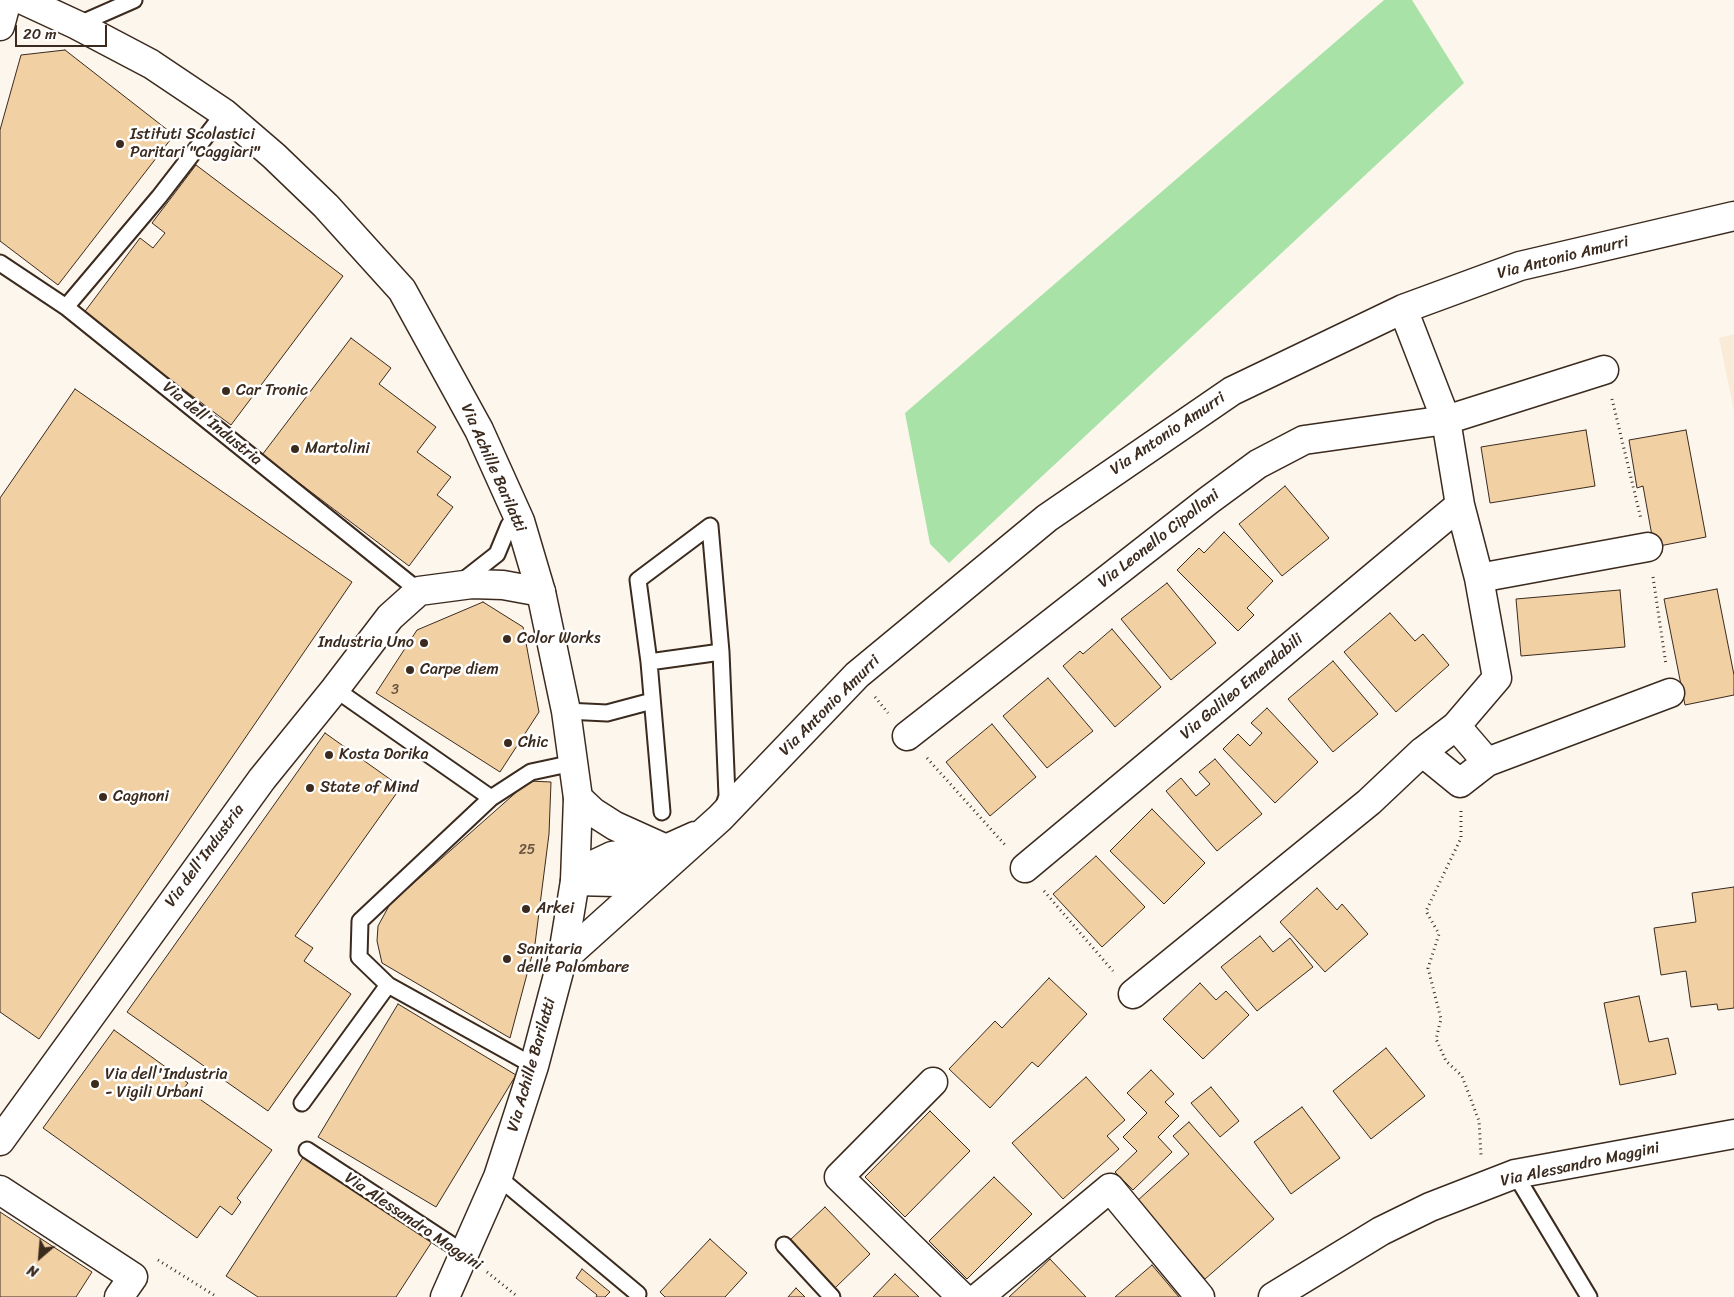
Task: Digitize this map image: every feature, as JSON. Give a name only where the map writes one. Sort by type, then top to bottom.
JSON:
[{"type":"street","points":[[0,26],[7,0]]},
{"type":"street","name":"Via Achille Barilatti","points":[[23,0],[77,25],[150,64],[224,113],[274,156],[320,200],[402,290],[479,430],[520,521],[541,592],[566,711],[578,798],[575,881],[562,960],[534,1066],[498,1176],[445,1297]]},
{"type":"street","name":"Via Antonio Amurri","points":[[562,960],[670,854],[712,825],[857,675],[1047,518],[1224,396],[1403,309],[1520,266],[1734,216]]},
{"type":"street","points":[[1133,994],[1369,802],[1422,752],[1456,726],[1497,678],[1480,578],[1460,505],[1446,420],[1403,309]]},
{"type":"street","name":"Via Leonello Cipolloni","points":[[907,736],[1209,500],[1258,464],[1304,440],[1446,420],[1604,370]]},
{"type":"street","name":"Via Galileo Emendabili","points":[[1025,868],[1460,505]]},
{"type":"street","points":[[1480,578],[1648,546]]},
{"type":"street","points":[[419,591],[472,584],[503,585],[541,592]]},
{"type":"street","name":"Via dell'Industria","points":[[2,1135],[262,779],[390,617],[419,591]]},
{"type":"street","points":[[1422,752],[1460,783],[1487,762],[1670,692]]},
{"type":"street","points":[[1456,726],[1487,762]]},
{"type":"street","points":[[578,798],[594,812],[615,826],[670,854]]},
{"type":"street","points":[[575,881],[593,865],[612,856],[670,854]]},
{"type":"street","points":[[933,1082],[839,1177],[962,1297]]},
{"type":"street","name":"Via Alessandro Maggini","points":[[1273,1297],[1381,1231],[1430,1207],[1504,1178],[1734,1134]]},
{"type":"street","points":[[979,1297],[1110,1188],[1200,1297]]},
{"type":"street","points":[[0,1190],[134,1277],[119,1297]]},
{"type":"lane","points":[[77,25],[134,0]]},
{"type":"lane","points":[[66,307],[159,197],[224,113]]},
{"type":"lane","name":"Via dell'Industria","points":[[0,263],[66,307],[419,591]]},
{"type":"lane","points":[[457,585],[497,554],[509,525]]},
{"type":"lane","points":[[662,812],[649,662],[638,580],[710,526],[721,652],[727,796],[712,825]]},
{"type":"lane","points":[[649,662],[721,652]]},
{"type":"lane","points":[[334,689],[491,798]]},
{"type":"lane","points":[[566,711],[607,713],[652,702]]},
{"type":"lane","points":[[534,1066],[388,985],[359,957],[360,921],[491,798],[530,772],[573,763]]},
{"type":"lane","points":[[302,1103],[388,985]]},
{"type":"lane","name":"Via Alessandro Maggini","points":[[306,1150],[464,1253]]},
{"type":"lane","points":[[498,1176],[638,1294]]},
{"type":"lane","points":[[1504,1178],[1589,1297]]},
{"type":"lane","points":[[784,1245],[832,1297]]},
{"type":"path","points":[[857,675],[907,736]]},
{"type":"path","points":[[1460,783],[1461,838],[1426,911],[1439,934],[1428,968],[1441,1019],[1436,1039],[1446,1061],[1462,1076],[1479,1121],[1480,1155],[1504,1178]]},
{"type":"path","name":"Via Alessandro Maggini","points":[[464,1253],[518,1297]]},
{"type":"shaded area","points":[[1734,334],[1734,411],[1719,338]]},
{"type":"green space","points":[[1384,0],[1412,0],[1464,83],[949,563],[930,544],[905,413]]},
{"type":"building","points":[[65,50],[174,135],[58,285],[0,241],[0,130],[21,55]]},
{"type":"building","points":[[196,165],[343,276],[231,425],[83,314],[140,238],[153,248],[165,233],[152,223]]},
{"type":"building","points":[[351,338],[391,368],[379,384],[436,427],[417,452],[451,477],[437,495],[453,507],[409,566],[262,455]]},
{"type":"building","name":"Cagnoni","points":[[75,389],[352,582],[39,1039],[0,1012],[0,498]]},
{"type":"building","points":[[1586,430],[1595,486],[1490,503],[1481,447]]},
{"type":"building","points":[[1686,430],[1706,537],[1654,547],[1643,486],[1637,488],[1629,440]]},
{"type":"building","points":[[1285,486],[1329,538],[1282,576],[1239,524]]},
{"type":"building","points":[[1224,532],[1273,581],[1247,608],[1254,615],[1238,631],[1177,570],[1199,548],[1204,553]]},
{"type":"building","points":[[1167,583],[1216,643],[1171,680],[1121,619]]},
{"type":"building","points":[[1717,589],[1734,675],[1734,695],[1685,705],[1664,599]]},
{"type":"building","points":[[1620,590],[1625,647],[1521,656],[1516,599]]},
{"type":"building","points":[[483,602],[523,627],[539,712],[500,772],[376,693],[417,630]]},
{"type":"building","points":[[1390,613],[1415,641],[1423,634],[1449,665],[1396,712],[1344,652]]},
{"type":"building","points":[[1112,629],[1161,687],[1115,727],[1063,666],[1080,651],[1083,654]]},
{"type":"building","points":[[1333,661],[1378,714],[1333,752],[1288,699]]},
{"type":"building","points":[[1048,678],[1093,731],[1047,768],[1003,716]]},
{"type":"building","points":[[1267,708],[1318,762],[1275,803],[1223,749],[1238,734],[1250,746],[1262,733],[1251,723]]},
{"type":"building","points":[[992,724],[1036,777],[990,816],[946,762]]},
{"type":"building","points":[[325,733],[401,787],[295,936],[313,948],[304,961],[351,994],[268,1111],[127,1012]]},
{"type":"building","points":[[1215,759],[1262,814],[1217,851],[1166,791],[1181,778],[1196,796],[1210,784],[1199,772]]},
{"type":"building","points":[[529,781],[551,782],[549,834],[535,944],[510,1038],[382,963],[377,941],[378,926],[390,904]]},
{"type":"building","points":[[1152,809],[1205,863],[1164,904],[1110,851]]},
{"type":"building","points":[[1096,856],[1145,907],[1102,947],[1053,894]]},
{"type":"building","points":[[1734,887],[1734,1008],[1718,1010],[1717,1004],[1691,1007],[1686,971],[1661,975],[1654,928],[1696,922],[1692,893]]},
{"type":"building","points":[[1317,888],[1337,910],[1342,904],[1368,934],[1325,972],[1280,922]]},
{"type":"building","points":[[1260,936],[1273,952],[1290,938],[1313,967],[1257,1011],[1221,967]]},
{"type":"building","points":[[1049,978],[1087,1014],[1038,1067],[1032,1062],[990,1108],[949,1069],[995,1021],[1002,1028]]},
{"type":"building","points":[[1200,983],[1216,1000],[1226,991],[1249,1015],[1203,1059],[1163,1019]]},
{"type":"building","points":[[1639,996],[1649,1042],[1668,1038],[1676,1074],[1620,1085],[1604,1003]]},
{"type":"building","points":[[398,1004],[516,1075],[436,1207],[318,1137]]},
{"type":"building","points":[[114,1030],[188,1083],[184,1088],[272,1150],[237,1198],[241,1202],[232,1215],[220,1206],[197,1238],[43,1128]]},
{"type":"building","points":[[1386,1048],[1425,1096],[1371,1139],[1333,1091]]},
{"type":"building","points":[[1151,1070],[1174,1094],[1165,1102],[1179,1116],[1158,1137],[1172,1152],[1133,1190],[1115,1172],[1137,1151],[1123,1137],[1147,1113],[1127,1093]]},
{"type":"building","points":[[1086,1077],[1125,1120],[1107,1136],[1119,1149],[1063,1199],[1012,1143]]},
{"type":"building","points":[[1211,1087],[1239,1121],[1220,1137],[1191,1103]]},
{"type":"building","points":[[1302,1107],[1340,1158],[1291,1194],[1254,1142]]},
{"type":"building","points":[[930,1111],[970,1151],[905,1217],[865,1177]]},
{"type":"building","points":[[1189,1122],[1274,1219],[1205,1279],[1137,1201],[1189,1154],[1173,1136]]},
{"type":"building","points":[[304,1156],[433,1240],[396,1297],[258,1297],[226,1276]]},
{"type":"building","points":[[994,1177],[1032,1214],[967,1279],[929,1241]]},
{"type":"building","points":[[825,1207],[870,1254],[835,1288],[789,1241]]},
{"type":"building","points":[[0,1212],[92,1272],[76,1297],[0,1297]]},
{"type":"building","points":[[710,1239],[747,1273],[725,1297],[665,1297],[660,1292]]},
{"type":"building","points":[[1050,1259],[1086,1297],[1009,1297]]},
{"type":"building","points":[[1152,1265],[1179,1297],[1115,1297]]},
{"type":"building","points":[[582,1269],[610,1292],[605,1297],[596,1297],[597,1295],[576,1278]]},
{"type":"building","points":[[895,1274],[919,1297],[873,1297]]},
{"type":"building","points":[[796,1288],[805,1297],[788,1297]]},
{"type":"place","name":"Istituti Scolastici Paritari \"Caggiari\"","points":[[120,144]]},
{"type":"place","name":"Car Tronic","points":[[226,391]]},
{"type":"place","name":"Martolini","points":[[295,449]]},
{"type":"place","name":"Color Works","points":[[507,639]]},
{"type":"place","name":"Industria Uno","points":[[424,643]]},
{"type":"place","name":"Carpe diem","points":[[410,670]]},
{"type":"place","name":"Chic","points":[[508,743]]},
{"type":"place","name":"Kosta Dorika","points":[[329,755]]},
{"type":"place","name":"State of Mind","points":[[310,788]]},
{"type":"place","name":"Cagnoni","points":[[103,797]]},
{"type":"place","name":"Arkei","points":[[526,909]]},
{"type":"place","name":"Sanitaria delle Palombare","points":[[507,959]]},
{"type":"place","name":"Via dell'Industria - Vigili Urbani","points":[[95,1084]]}]
